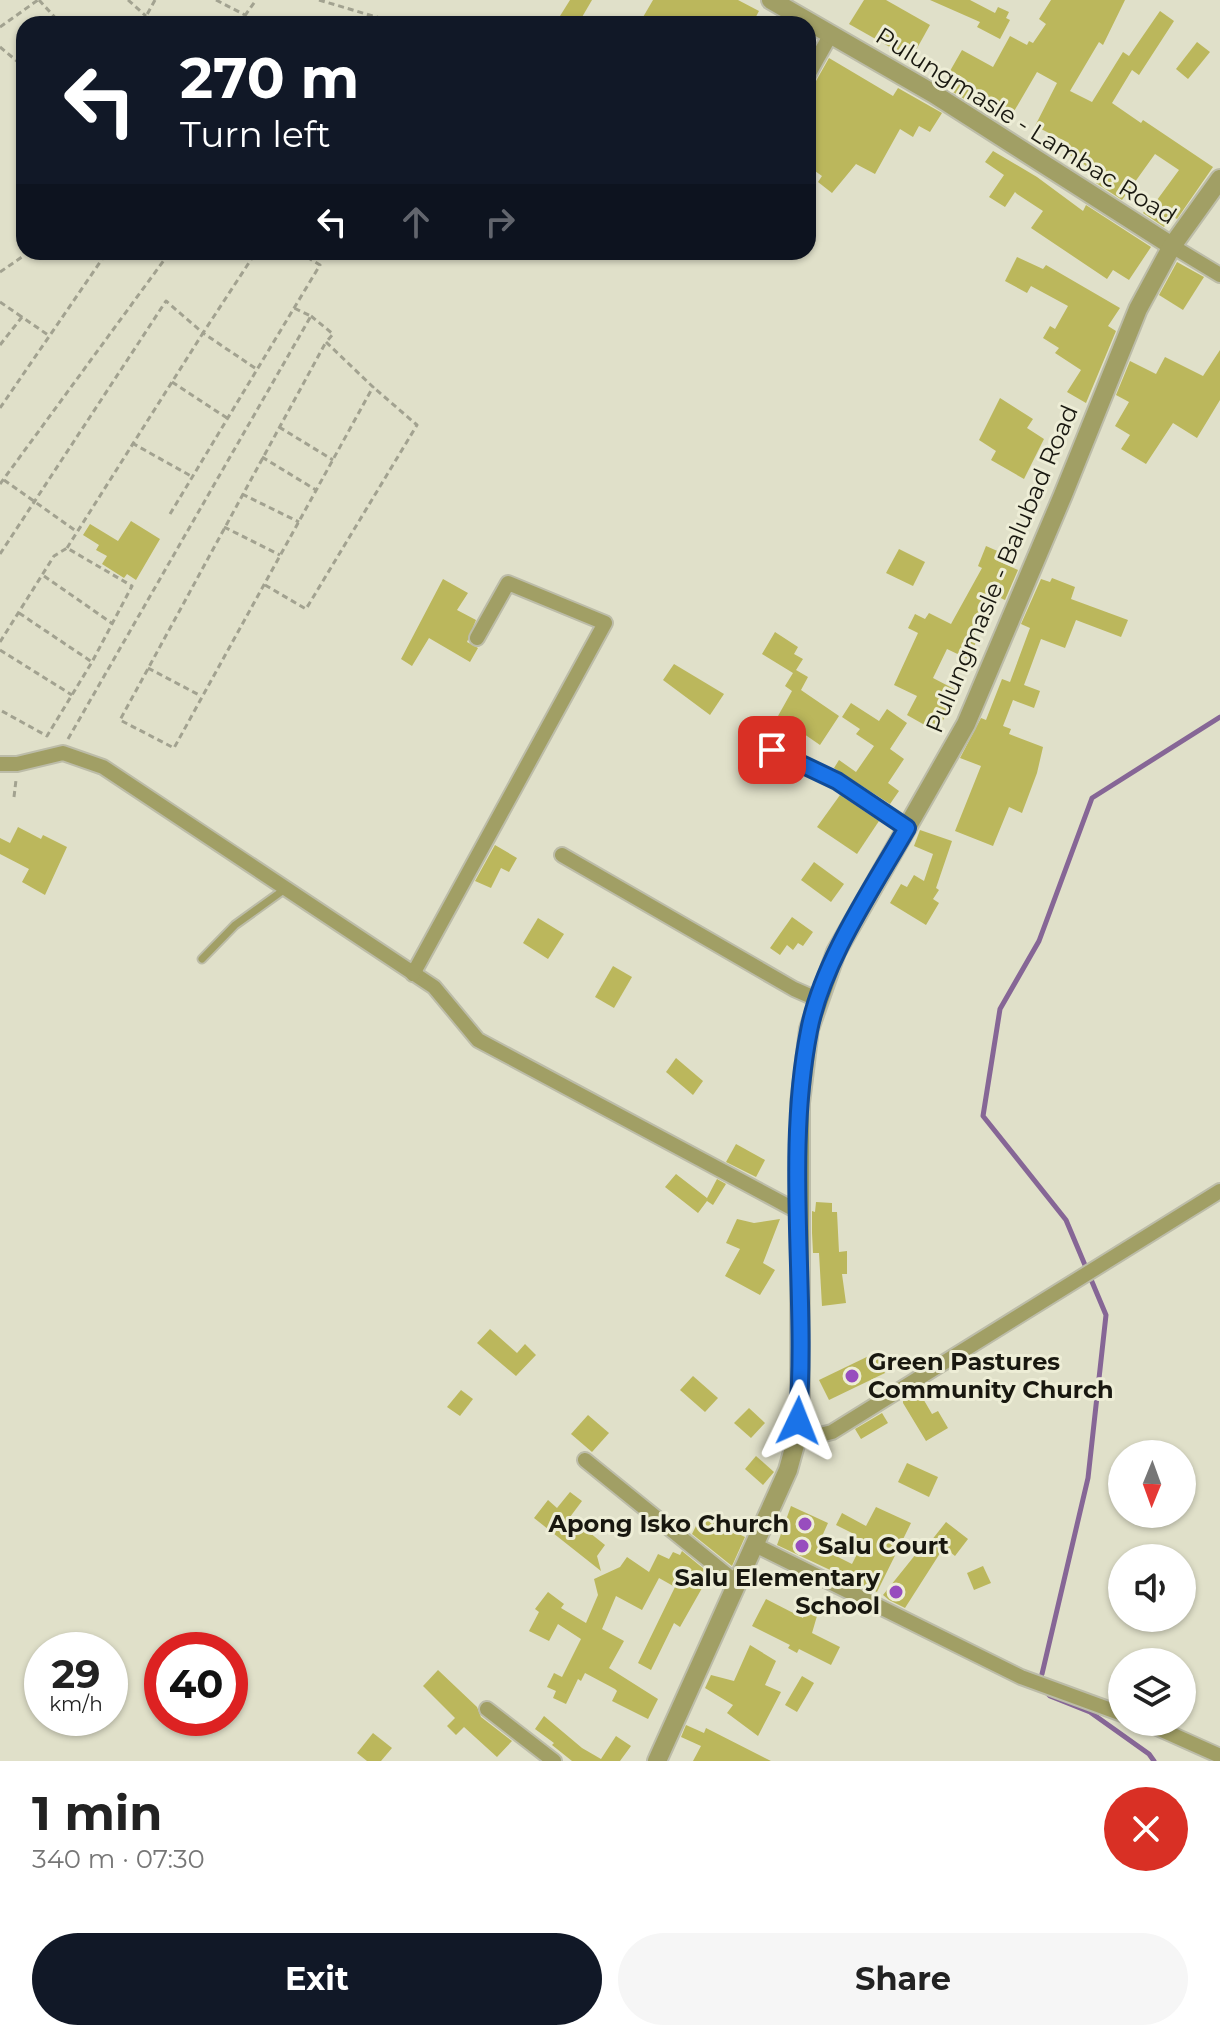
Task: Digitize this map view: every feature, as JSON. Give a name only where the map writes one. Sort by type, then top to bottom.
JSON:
[{"type":"street","name":"Pulungmasle - Lambac Road","points":[[771,0],[799,16]]},
{"type":"street","name":"Pulungmasle - Lambac Road","points":[[816,26],[934,94],[1172,246]]},
{"type":"street","points":[[816,61],[831,34]]},
{"type":"street","name":"Pulungmasle - Balubad Road","points":[[657,1761],[788,1470],[796,1441],[800,1401],[800,1103],[809,1029],[836,952],[966,724],[1138,309],[1172,246],[1220,179]]},
{"type":"street","points":[[1172,246],[1220,275]]},
{"type":"street","points":[[413,974],[605,623],[508,583],[477,638]]},
{"type":"street","points":[[772,750],[837,781],[907,828]]},
{"type":"street","points":[[0,764],[17,764],[63,753],[103,767],[434,987],[478,1040],[799,1212]]},
{"type":"street","points":[[562,855],[794,989],[819,1000]]},
{"type":"street","points":[[796,1441],[832,1432],[1220,1191]]},
{"type":"street","points":[[585,1460],[737,1583]]},
{"type":"street","points":[[755,1545],[1021,1677],[1108,1709]]},
{"type":"street","points":[[487,1709],[554,1761]]},
{"type":"street","points":[[1175,1736],[1220,1756]]},
{"type":"lane","points":[[202,959],[235,925],[287,888]]},
{"type":"path","points":[[0,27],[38,0],[53,16]]},
{"type":"path","points":[[128,0],[143,16]]},
{"type":"path","points":[[216,0],[245,15],[256,0]]},
{"type":"path","points":[[319,0],[373,16]]},
{"type":"path","points":[[0,47],[16,60]]},
{"type":"path","points":[[0,272],[18,260]]},
{"type":"path","points":[[0,408],[101,260]]},
{"type":"path","points":[[76,531],[2,481],[164,260]]},
{"type":"path","points":[[0,642],[54,556],[67,548],[251,260]]},
{"type":"path","points":[[170,514],[320,265],[312,260]]},
{"type":"path","points":[[0,554],[166,301],[203,333],[256,369]]},
{"type":"path","points":[[0,302],[49,336]]},
{"type":"path","points":[[294,308],[311,316],[333,334],[262,457],[120,720],[174,748],[373,387]]},
{"type":"path","points":[[63,753],[72,731],[311,316]]},
{"type":"path","points":[[0,345],[22,317]]},
{"type":"path","points":[[264,585],[306,609],[417,425],[326,342]]},
{"type":"path","points":[[172,382],[227,418]]},
{"type":"path","points":[[279,427],[333,460]]},
{"type":"path","points":[[132,443],[191,476]]},
{"type":"path","points":[[262,457],[316,490]]},
{"type":"path","points":[[242,494],[299,522]]},
{"type":"path","points":[[224,527],[280,555]]},
{"type":"path","points":[[0,710],[47,736],[92,662],[132,586],[67,548]]},
{"type":"path","points":[[43,575],[113,624]]},
{"type":"path","points":[[18,613],[92,662]]},
{"type":"path","points":[[0,650],[72,695]]},
{"type":"path","points":[[148,668],[203,696]]},
{"type":"path","points":[[14,797],[17,764]]},
{"type":"building","points":[[570,0],[592,0],[583,16],[560,16]]},
{"type":"building","points":[[653,0],[738,0],[759,11],[756,16],[644,16]]},
{"type":"building","points":[[864,0],[886,0],[930,25],[911,59],[849,24]]},
{"type":"building","points":[[930,0],[970,0],[995,13],[998,7],[1009,12],[1006,18],[1010,20],[1000,39],[977,27],[980,22]]},
{"type":"building","points":[[1051,0],[1125,0],[1103,45],[1099,42],[1070,91],[1092,102],[1123,52],[1129,56],[1160,11],[1174,21],[1139,75],[1132,70],[1112,103],[1213,167],[1177,219],[1172,216],[1164,227],[1143,213],[1146,209],[1149,211],[1179,170],[1155,154],[1122,200],[1096,183],[1101,176],[1064,151],[1069,143],[1035,126],[1057,83],[1037,72],[1013,113],[972,89],[966,100],[953,92],[962,77],[950,71],[962,50],[993,67],[1010,36],[1027,45],[1029,41],[1033,43],[1046,24],[1039,19]]},
{"type":"building","points":[[1197,42],[1210,52],[1188,79],[1176,69]]},
{"type":"building","points":[[829,58],[893,96],[898,88],[942,113],[930,132],[919,126],[913,137],[900,129],[875,174],[856,164],[832,193],[818,182],[822,176],[816,172],[816,81]]},
{"type":"building","points":[[993,151],[1037,177],[1083,211],[1086,205],[1151,247],[1129,280],[1113,270],[1107,279],[1031,228],[1043,211],[1015,192],[1005,207],[989,197],[1004,175],[985,162]]},
{"type":"building","points":[[1017,257],[1043,269],[1046,265],[1120,308],[1108,326],[1116,331],[1086,403],[1067,392],[1081,370],[1055,353],[1059,348],[1043,338],[1050,326],[1055,329],[1068,306],[1031,286],[1027,293],[1005,281]]},
{"type":"building","points":[[1177,262],[1204,277],[1183,310],[1159,295]]},
{"type":"building","points":[[1220,350],[1220,400],[1197,438],[1173,423],[1146,464],[1121,449],[1130,435],[1115,426],[1129,402],[1116,395],[1130,361],[1156,374],[1165,357],[1203,376]]},
{"type":"building","points":[[1000,398],[1033,419],[1027,428],[1044,439],[1024,479],[991,460],[996,451],[979,440]]},
{"type":"building","points":[[131,521],[160,539],[136,580],[127,574],[124,578],[102,564],[107,556],[96,550],[99,545],[83,535],[90,524],[118,541]]},
{"type":"building","points":[[986,546],[1002,553],[998,561],[1018,570],[1005,600],[994,595],[974,635],[978,638],[968,659],[947,649],[933,678],[958,691],[937,732],[907,715],[917,696],[894,685],[918,633],[908,628],[915,614],[925,619],[929,613],[951,624],[982,568],[978,566]]},
{"type":"building","points":[[899,549],[925,562],[913,586],[886,573]]},
{"type":"building","points":[[1052,578],[1075,587],[1071,599],[1128,620],[1121,637],[1076,620],[1065,648],[1041,639],[1024,685],[1040,691],[1034,708],[1013,700],[1003,726],[1011,729],[1009,734],[1043,747],[1037,773],[1022,813],[1009,807],[993,846],[955,831],[981,766],[960,758],[981,718],[986,720],[1002,679],[1010,682],[1030,628],[1021,624],[1041,579],[1050,582]]},
{"type":"building","points":[[443,579],[468,593],[457,610],[476,620],[467,642],[478,648],[470,662],[429,638],[412,666],[401,659]]},
{"type":"building","points":[[775,632],[798,647],[794,654],[803,659],[796,670],[808,677],[801,690],[839,716],[820,745],[778,716],[792,691],[785,686],[793,673],[762,654]]},
{"type":"building","points":[[674,664],[724,694],[710,715],[663,680]]},
{"type":"building","points":[[851,703],[879,721],[887,709],[907,723],[890,749],[904,759],[888,783],[899,791],[890,804],[834,768],[839,760],[856,772],[874,746],[856,734],[860,729],[842,717]]},
{"type":"building","points":[[840,795],[879,821],[857,854],[817,827]]},
{"type":"building","points":[[18,827],[41,839],[43,835],[67,847],[45,895],[22,882],[29,869],[0,854],[0,838],[10,843]]},
{"type":"building","points":[[920,830],[952,841],[936,888],[939,890],[933,899],[939,903],[926,925],[890,903],[901,884],[907,887],[914,875],[924,881],[933,854],[914,846]]},
{"type":"building","points":[[495,845],[517,858],[509,872],[501,868],[491,888],[475,881]]},
{"type":"building","points":[[814,862],[844,884],[831,902],[801,880]]},
{"type":"building","points":[[792,917],[813,932],[803,946],[798,943],[793,950],[787,945],[780,955],[770,948]]},
{"type":"building","points":[[538,918],[564,934],[548,959],[523,943]]},
{"type":"building","points":[[613,966],[632,977],[614,1008],[595,997]]},
{"type":"building","points":[[676,1058],[703,1081],[693,1095],[666,1072]]},
{"type":"building","points":[[736,1144],[765,1160],[756,1177],[726,1162]]},
{"type":"building","points":[[676,1174],[707,1198],[717,1179],[726,1184],[713,1205],[707,1201],[698,1213],[665,1187]]},
{"type":"building","points":[[816,1202],[832,1203],[832,1212],[837,1212],[839,1252],[847,1251],[847,1274],[842,1274],[846,1303],[822,1306],[819,1253],[813,1253],[812,1211],[815,1212]]},
{"type":"building","points":[[737,1219],[754,1223],[780,1219],[763,1263],[775,1270],[760,1295],[725,1276],[740,1249],[726,1243]]},
{"type":"building","points":[[490,1329],[517,1353],[525,1344],[536,1355],[516,1376],[477,1343]]},
{"type":"building","name":"Green Pastures Community Church","points":[[875,1353],[885,1373],[829,1400],[819,1380]]},
{"type":"building","points":[[693,1376],[718,1398],[705,1412],[680,1390]]},
{"type":"building","points":[[461,1390],[473,1399],[460,1416],[447,1407]]},
{"type":"building","points":[[918,1390],[932,1414],[938,1411],[948,1428],[926,1441],[903,1403]]},
{"type":"building","points":[[749,1408],[765,1423],[751,1438],[734,1423]]},
{"type":"building","points":[[882,1413],[888,1423],[861,1439],[855,1429]]},
{"type":"building","points":[[588,1415],[609,1433],[592,1452],[571,1434]]},
{"type":"building","points":[[756,1456],[774,1472],[763,1485],[745,1469]]},
{"type":"building","points":[[907,1463],[938,1477],[929,1497],[898,1482]]},
{"type":"building","points":[[570,1492],[582,1501],[570,1517],[605,1545],[597,1556],[601,1571],[534,1518],[548,1500],[557,1508]]},
{"type":"building","points":[[791,1506],[828,1523],[819,1543],[828,1547],[826,1551],[852,1564],[862,1544],[852,1538],[854,1534],[836,1525],[842,1513],[866,1526],[876,1507],[911,1523],[877,1592],[777,1545]]},
{"type":"building","points":[[701,1516],[745,1537],[732,1566],[692,1534]]},
{"type":"building","points":[[946,1522],[968,1539],[955,1556],[944,1547],[905,1608],[889,1600],[883,1595],[928,1539],[931,1541]]},
{"type":"building","points":[[682,1551],[710,1574],[680,1627],[674,1623],[651,1670],[638,1663],[675,1587],[659,1578],[642,1610],[616,1596],[602,1629],[624,1641],[609,1668],[658,1699],[648,1719],[612,1701],[617,1691],[585,1673],[581,1681],[578,1679],[566,1704],[553,1698],[556,1691],[547,1687],[554,1673],[562,1677],[581,1639],[558,1624],[549,1641],[529,1631],[539,1612],[535,1609],[548,1592],[564,1604],[561,1608],[586,1623],[598,1595],[594,1579],[620,1567],[627,1557],[649,1572],[658,1554],[669,1559],[673,1552],[680,1555]]},
{"type":"building","points":[[983,1566],[991,1583],[974,1590],[967,1573]]},
{"type":"building","points":[[766,1599],[803,1618],[806,1610],[817,1616],[812,1633],[840,1647],[831,1665],[799,1649],[797,1653],[788,1648],[790,1645],[752,1626]]},
{"type":"building","points":[[750,1645],[776,1661],[765,1685],[781,1692],[758,1736],[727,1713],[733,1705],[705,1688],[711,1675],[734,1681]]},
{"type":"building","points":[[438,1670],[477,1707],[481,1717],[512,1741],[497,1757],[464,1727],[456,1735],[447,1726],[455,1718],[423,1686]]},
{"type":"building","points":[[802,1676],[814,1683],[797,1712],[785,1705]]},
{"type":"building","points":[[544,1716],[582,1748],[601,1759],[616,1736],[631,1746],[620,1761],[572,1761],[535,1729]]},
{"type":"building","points":[[686,1725],[704,1733],[706,1728],[771,1761],[693,1761],[701,1746],[681,1737]]},
{"type":"building","points":[[373,1733],[392,1748],[381,1761],[367,1761],[357,1753]]},
{"type":"waterway","points":[[1042,1674],[1088,1478],[1106,1315],[1066,1220],[983,1116],[1000,1009],[1039,941],[1092,798],[1220,717]]},
{"type":"waterway","points":[[1046,1692],[1090,1712],[1149,1754],[1154,1761]]},
{"type":"place","name":"Green Pastures Community Church","points":[[852,1376]]},
{"type":"place","name":"Apong Isko Church","points":[[805,1524]]},
{"type":"place","name":"Salu Court","points":[[802,1546]]},
{"type":"place","name":"Salu Elementary School","points":[[896,1592]]},
{"type":"route","points":[[772,750],[837,781],[907,828],[836,952],[809,1029],[800,1103],[798,1421]]}]
